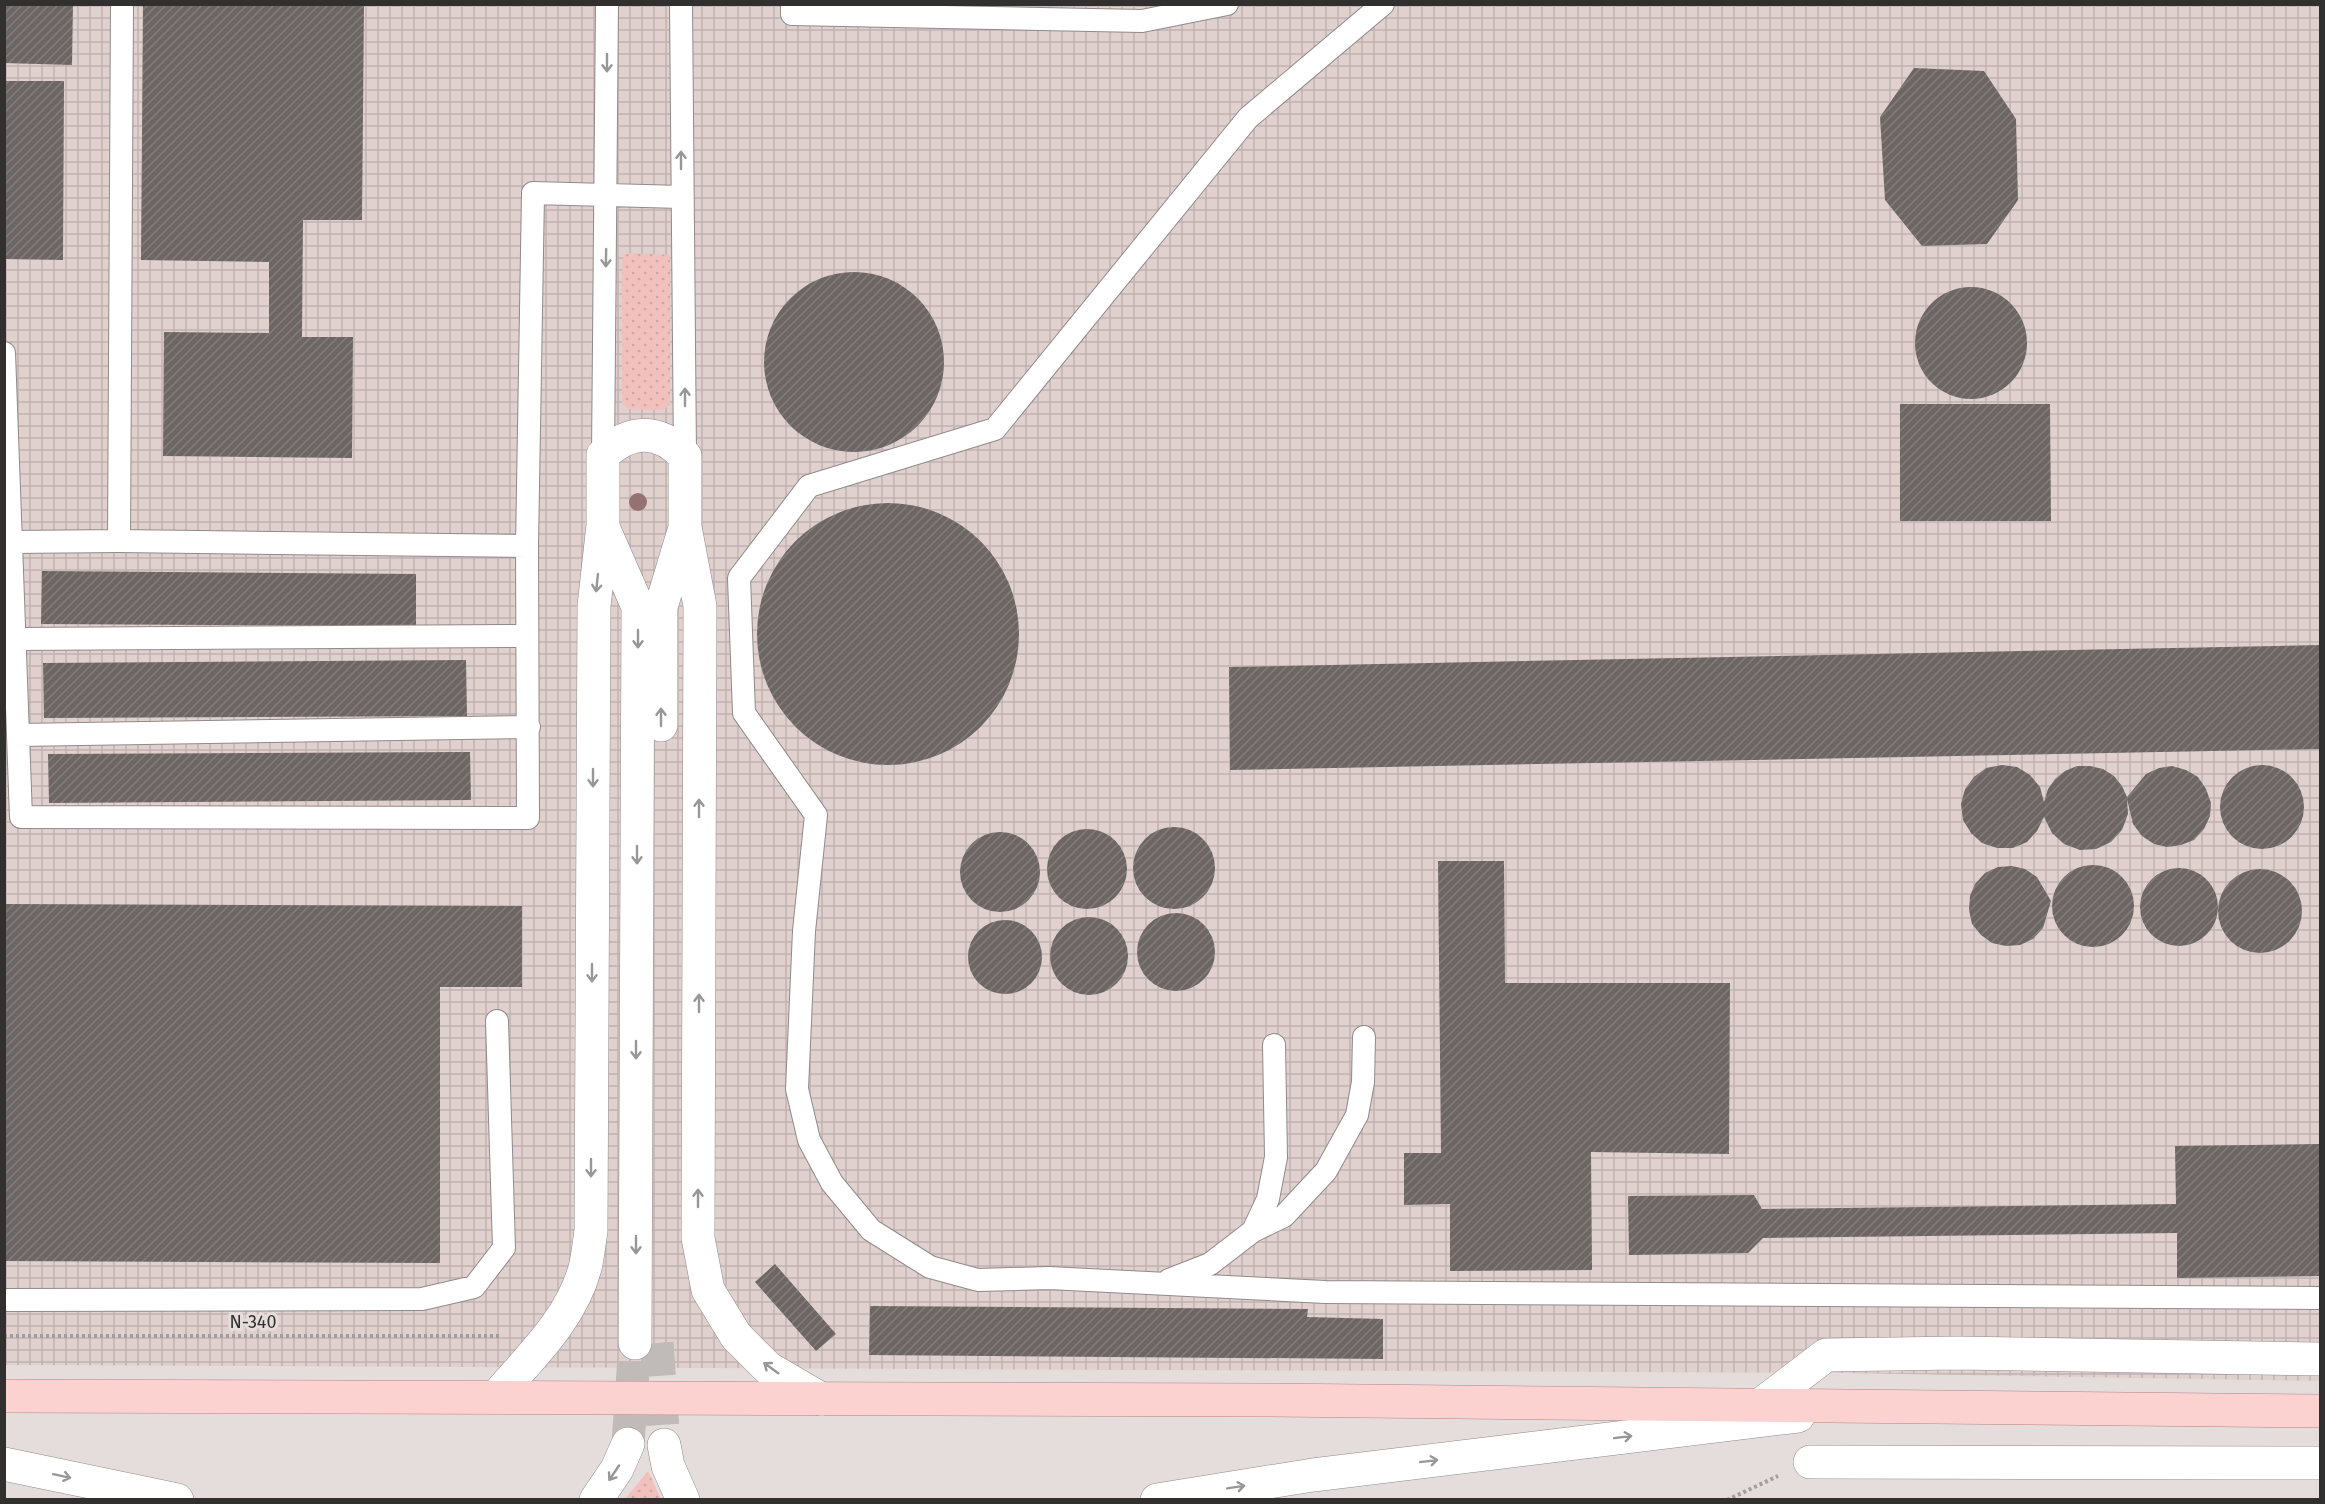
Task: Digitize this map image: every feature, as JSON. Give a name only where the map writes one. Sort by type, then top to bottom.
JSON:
[{"type":"main road","points":[[4,1396],[1260,1400],[2320,1411]]},
{"type":"street","points":[[496,1397],[558,1324],[576,1294],[585,1268],[591,1232],[594,606],[603,525],[603,455],[616,442],[630,436],[647,435],[665,440],[677,447],[685,456],[685,526],[700,606],[698,1238],[708,1290],[736,1336],[768,1368],[821,1399]]},
{"type":"street","points":[[603,525],[638,607],[646,1343],[661,606],[685,526]]},
{"type":"street","points":[[1760,1406],[1827,1355],[1958,1353],[2320,1359]]},
{"type":"street","points":[[1157,1500],[1313,1475],[1880,1406]]},
{"type":"street","points":[[596,1500],[617,1469],[628,1444]]},
{"type":"street","points":[[664,1445],[668,1466],[683,1500]]},
{"type":"street","points":[[1810,1462],[2320,1463]]},
{"type":"street","points":[[4,1464],[177,1500]]},
{"type":"lane","points":[[119,541],[122,4]]},
{"type":"lane","points":[[603,455],[607,4]]},
{"type":"lane","points":[[681,4],[685,456]]},
{"type":"lane","points":[[792,4],[792,14],[1142,21],[1227,4]]},
{"type":"lane","points":[[1383,4],[1248,118],[994,429],[809,486],[739,578],[744,713],[816,815],[804,931],[797,1089],[808,1140],[832,1183],[871,1230],[930,1267],[978,1280],[1049,1278],[1325,1292],[2320,1298]]},
{"type":"lane","points":[[4,353],[21,817],[528,818],[527,546],[533,193],[682,197]]},
{"type":"lane","points":[[11,542],[119,541],[527,546]]},
{"type":"lane","points":[[15,639],[527,636]]},
{"type":"lane","points":[[18,735],[529,727]]},
{"type":"lane","points":[[4,1300],[422,1299],[474,1287],[504,1248],[497,1021]]},
{"type":"lane","points":[[1159,1284],[1210,1264],[1253,1231],[1284,1216],[1326,1171],[1357,1115],[1363,1082],[1364,1037]]},
{"type":"lane","points":[[1253,1231],[1268,1199],[1276,1157],[1274,1045]]},
{"type":"path","name":"N-340","points":[[4,1336],[502,1336]]},
{"type":"path","points":[[1727,1500],[1810,1462]]},
{"type":"shaded area","points":[[5,5],[2320,5],[2320,1381],[1845,1373],[5,1365]]},
{"type":"shaded area","points":[[630,253],[670,255],[670,403],[662,410],[628,409],[622,402],[622,262],[624,255]]},
{"type":"shaded area","points":[[648,1471],[661,1499],[625,1499]]},
{"type":"building","points":[[4,4],[73,4],[72,65],[4,63]]},
{"type":"building","points":[[143,4],[364,4],[362,220],[303,220],[302,337],[353,337],[352,458],[163,456],[164,332],[269,333],[269,262],[141,260]]},
{"type":"building","points":[[1914,68],[1984,71],[2016,119],[2018,200],[1987,244],[1922,246],[1885,200],[1880,117]]},
{"type":"building","points":[[4,81],[64,81],[63,260],[4,259]]},
{"type":"building","points":[[854,272],[888,279],[904,287],[917,299],[929,312],[937,328],[944,362],[937,396],[929,412],[917,425],[904,437],[888,445],[854,452],[820,445],[804,437],[791,425],[779,412],[771,396],[764,362],[771,328],[779,312],[791,299],[804,287],[820,279]]},
{"type":"building","points":[[1971,287],[1992,292],[2010,304],[2022,322],[2027,343],[2022,364],[2010,382],[1992,394],[1971,399],[1950,394],[1932,382],[1920,364],[1915,343],[1920,322],[1932,304],[1950,292]]},
{"type":"building","points":[[1900,404],[2050,404],[2051,521],[1900,521]]},
{"type":"building","points":[[888,503],[913,506],[938,513],[961,525],[989,551],[1009,584],[1016,609],[1019,634],[1016,659],[1009,684],[997,707],[971,735],[938,755],[913,762],[888,765],[863,762],[838,755],[815,743],[787,717],[767,684],[760,659],[757,634],[760,609],[767,584],[779,561],[805,533],[838,513],[863,506]]},
{"type":"building","points":[[42,571],[416,574],[416,626],[41,624]]},
{"type":"building","points":[[2320,645],[2320,749],[1230,770],[1229,667]]},
{"type":"building","points":[[466,660],[467,716],[44,718],[43,663]]},
{"type":"building","points":[[470,752],[471,800],[49,803],[48,754]]},
{"type":"building","points":[[2002,765],[2017,767],[2030,775],[2040,787],[2044,802],[2048,789],[2055,779],[2065,771],[2077,766],[2103,769],[2114,776],[2127,797],[2146,774],[2159,768],[2172,766],[2198,777],[2211,803],[2210,816],[2204,829],[2194,840],[2167,847],[2154,844],[2142,836],[2133,824],[2127,799],[2128,814],[2122,830],[2111,842],[2096,849],[2080,850],[2064,844],[2052,833],[2044,817],[2037,831],[2027,842],[2013,848],[1997,848],[1982,843],[1971,833],[1963,820],[1961,804],[1965,789],[1974,777],[1986,768]]},
{"type":"building","points":[[2262,765],[2278,768],[2292,777],[2301,791],[2304,807],[2301,823],[2292,837],[2278,846],[2262,849],[2246,846],[2232,837],[2223,823],[2220,807],[2223,791],[2232,777],[2246,768]]},
{"type":"building","points":[[1166,827],[1182,827],[1197,834],[1208,845],[1215,860],[1212,884],[1203,897],[1182,909],[1166,909],[1151,902],[1140,891],[1133,876],[1133,860],[1140,845],[1151,834]]},
{"type":"building","points":[[1087,829],[1102,832],[1115,841],[1124,854],[1127,869],[1124,884],[1115,897],[1102,906],[1087,909],[1072,906],[1059,897],[1050,884],[1047,869],[1050,854],[1059,841],[1072,832]]},
{"type":"building","points":[[1000,832],[1015,835],[1028,844],[1037,857],[1040,872],[1037,887],[1028,900],[1015,909],[1000,912],[985,909],[972,900],[963,887],[960,872],[963,857],[972,844],[985,835]]},
{"type":"building","points":[[1438,861],[1504,861],[1505,983],[1730,983],[1729,1154],[1591,1152],[1592,1270],[1450,1271],[1450,1204],[1404,1205],[1404,1153],[1441,1153]]},
{"type":"building","points":[[2093,865],[2109,868],[2122,877],[2131,890],[2134,906],[2131,922],[2122,935],[2109,944],[2093,947],[2077,944],[2064,935],[2055,922],[2052,906],[2055,890],[2064,877],[2077,868]]},
{"type":"building","points":[[2012,866],[2025,869],[2037,877],[2051,901],[2043,928],[2033,939],[2020,945],[2006,946],[1992,943],[1972,924],[1969,910],[1970,896],[1975,884],[1985,873],[1998,867]]},
{"type":"building","points":[[2179,868],[2194,871],[2206,880],[2215,892],[2218,907],[2215,922],[2206,934],[2194,943],[2179,946],[2164,943],[2152,934],[2143,922],[2140,907],[2143,892],[2152,880],[2164,871]]},
{"type":"building","points":[[2260,869],[2276,872],[2295,888],[2302,911],[2299,927],[2283,946],[2260,953],[2244,950],[2225,934],[2218,911],[2221,895],[2237,876]]},
{"type":"building","points":[[4,904],[522,906],[522,987],[440,987],[440,1263],[4,1261]]},
{"type":"building","points":[[1168,913],[1184,913],[1198,919],[1209,930],[1215,944],[1215,960],[1209,974],[1198,985],[1184,991],[1168,991],[1154,985],[1143,974],[1137,960],[1137,944],[1143,930],[1154,919]]},
{"type":"building","points":[[1089,917],[1104,920],[1117,928],[1125,941],[1128,956],[1125,971],[1117,984],[1104,992],[1089,995],[1074,992],[1061,984],[1053,971],[1050,956],[1053,941],[1061,928],[1074,920]]},
{"type":"building","points":[[998,920],[1012,920],[1026,926],[1036,936],[1042,950],[1042,964],[1036,978],[1026,988],[1012,994],[998,994],[984,988],[974,978],[968,964],[968,950],[974,936],[984,926]]},
{"type":"building","points":[[2320,1144],[2320,1276],[2177,1278],[2177,1233],[1763,1238],[1748,1253],[1629,1255],[1628,1196],[1754,1195],[1762,1209],[2176,1204],[2175,1146]]},
{"type":"building","points":[[775,1264],[836,1334],[816,1351],[755,1282]]},
{"type":"building","points":[[870,1306],[1308,1309],[1307,1317],[1383,1319],[1383,1359],[869,1355]]},
{"type":"tunnel","points":[[628,1444],[635,1343]]},
{"type":"tunnel","points":[[657,1343],[664,1445]]}]
